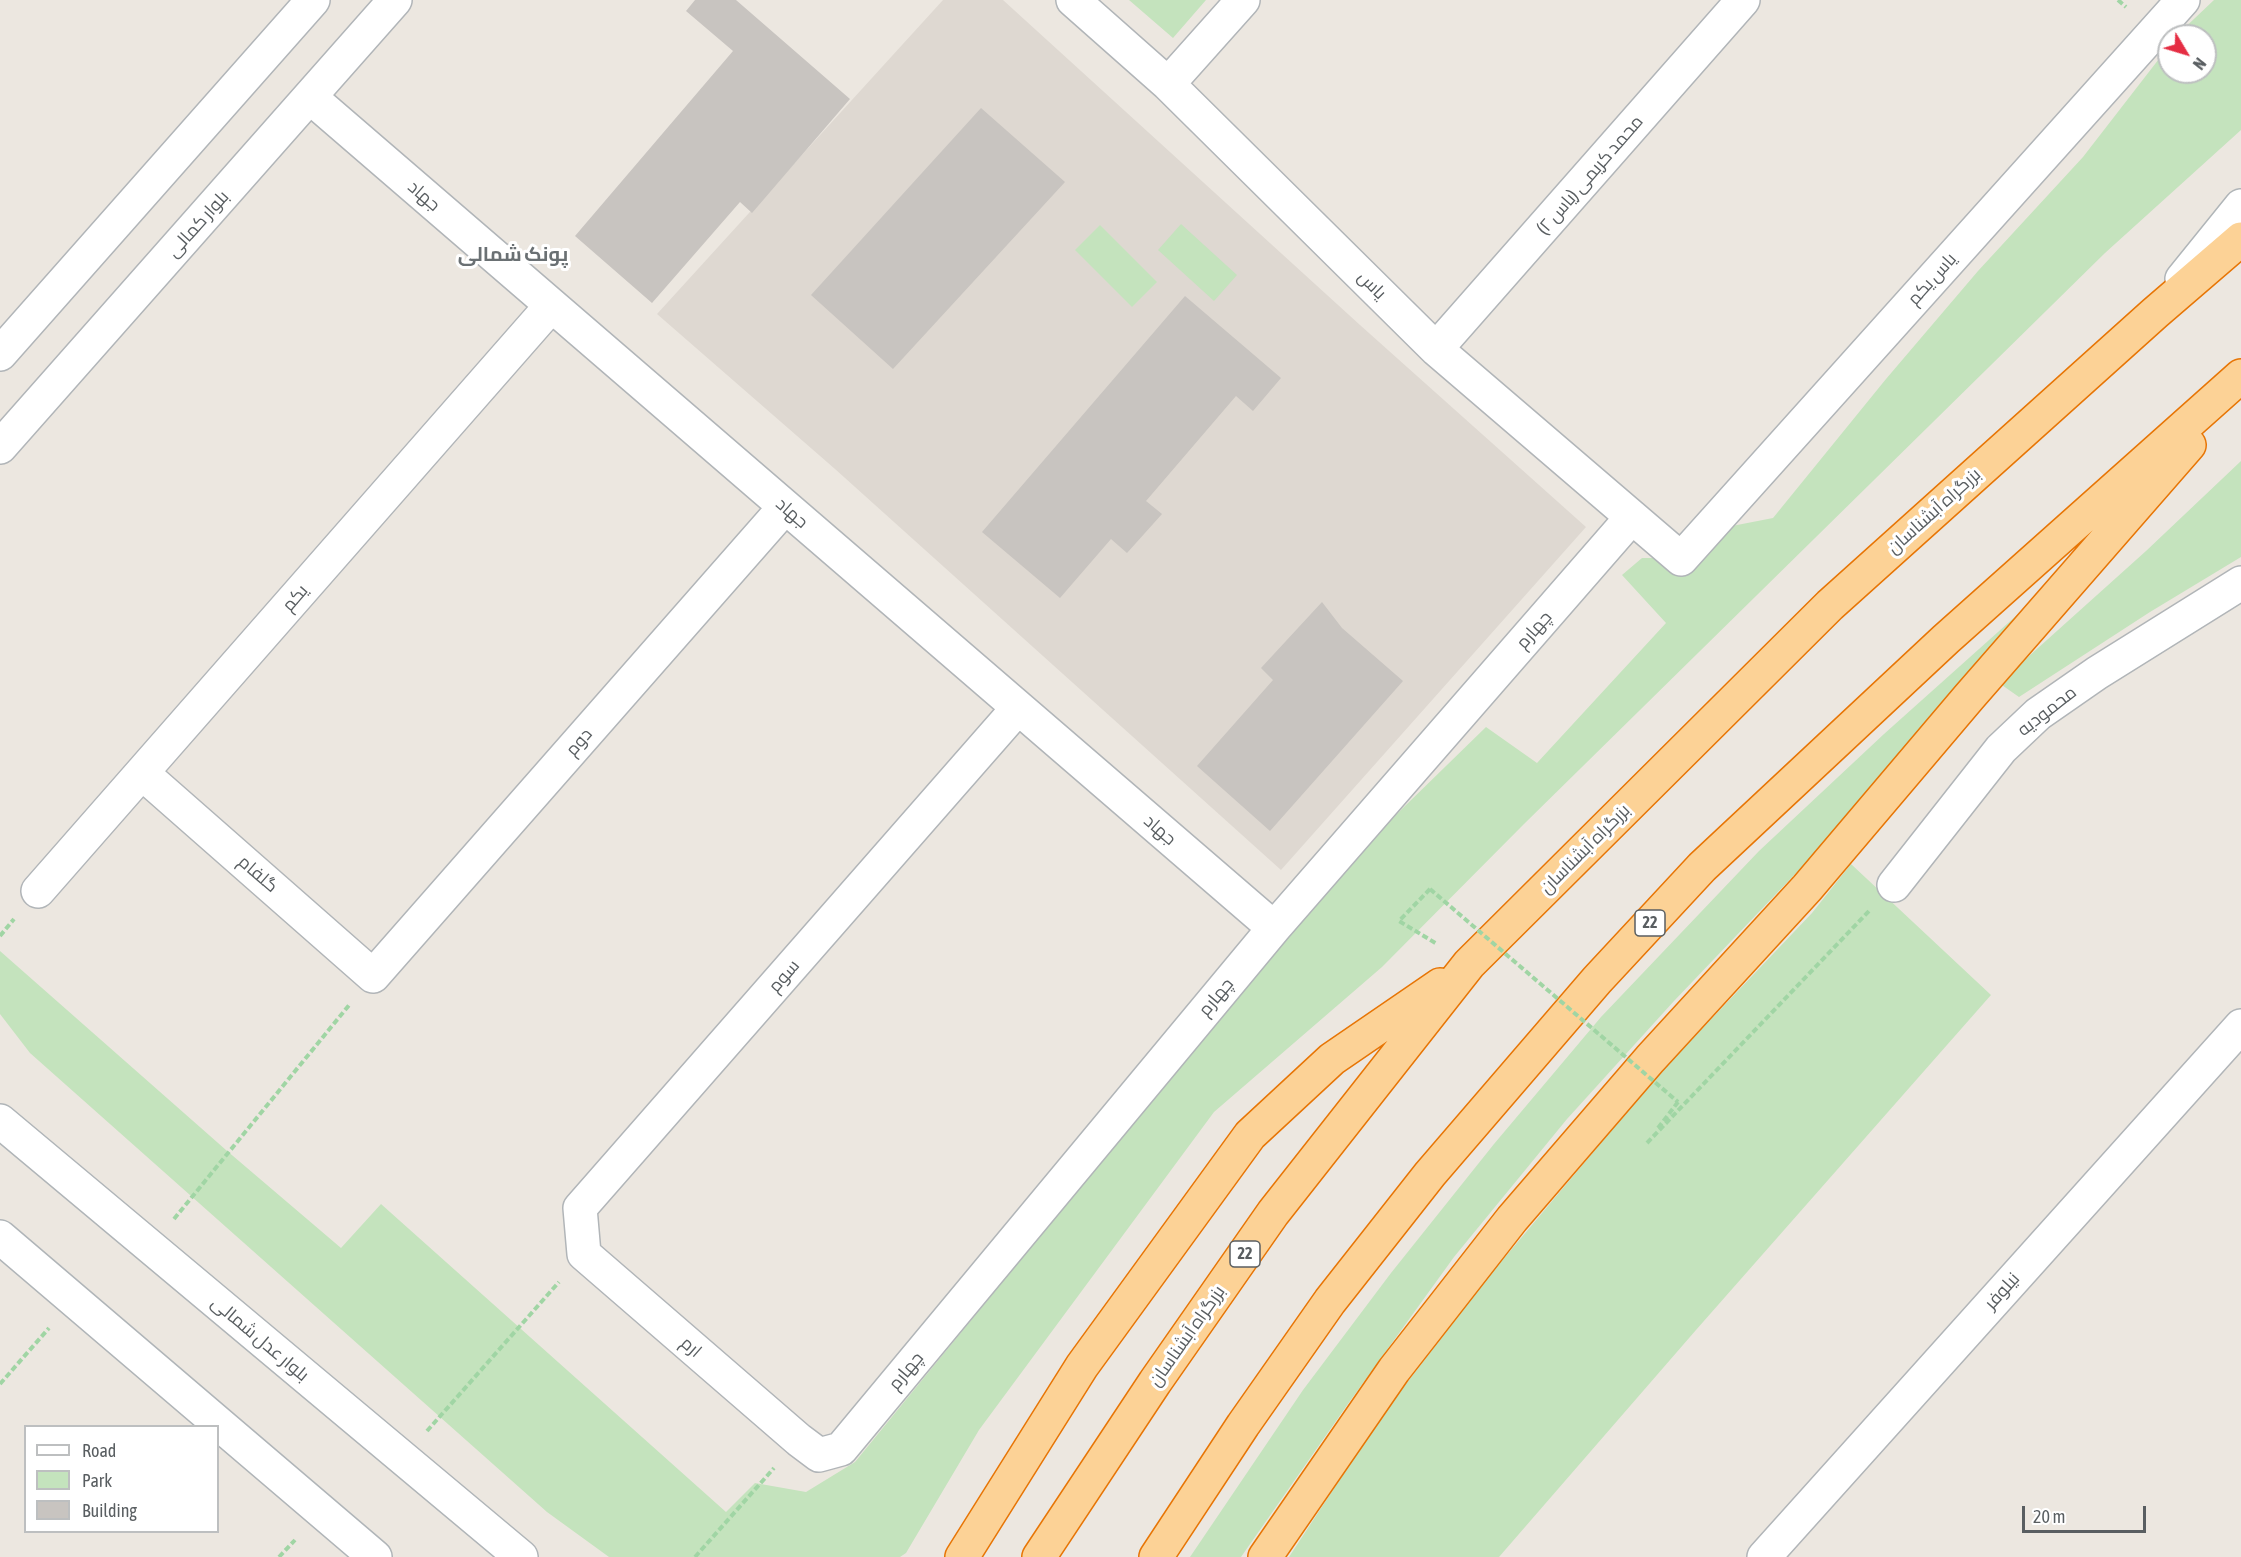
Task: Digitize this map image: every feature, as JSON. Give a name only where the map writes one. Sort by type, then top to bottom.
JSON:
[{"type":"highway","name":"بزرگراه آبشناسان","points":[[1039,1557],[1155,1382],[1273,1213],[1469,964],[1830,605],[2155,313],[2241,239]]},
{"type":"highway","name":"22","points":[[1156,1557],[1243,1425],[1330,1301],[1430,1174],[1597,980],[1711,858],[1946,639],[2241,376]]},
{"type":"highway","points":[[1265,1557],[1394,1370],[1512,1219],[1650,1059],[1807,888],[1969,697],[2241,387]]},
{"type":"highway","points":[[962,1555],[1082,1366],[1250,1136],[1332,1059],[1469,964]]},
{"type":"street","points":[[0,354],[313,0]]},
{"type":"street","name":"بلوار کمالی","points":[[0,447],[395,0]]},
{"type":"street","name":"یاس","points":[[1073,0],[1168,84],[1436,349],[1681,559]]},
{"type":"street","points":[[1168,84],[1243,0]]},
{"type":"street","name":"محمد کریمی (یاس ۲)","points":[[1436,349],[1743,0]]},
{"type":"street","name":"یاس یکم","points":[[1681,559],[2184,0]]},
{"type":"street","name":"جهاد","points":[[310,97],[1274,928]]},
{"type":"street","points":[[2155,313],[2241,206]]},
{"type":"street","name":"یکم","points":[[38,891],[551,306]]},
{"type":"street","name":"دوم","points":[[373,976],[785,507]]},
{"type":"street","name":"چهارم","points":[[799,1440],[819,1455],[841,1449],[1274,928],[1632,517]]},
{"type":"street","name":"محمودیه","points":[[1894,885],[2001,748],[2038,714],[2097,673],[2241,583]]},
{"type":"street","name":"سوم","points":[[584,1254],[580,1208],[1018,708]]},
{"type":"street","name":"گلفام","points":[[142,773],[373,976]]},
{"type":"street","name":"نیلوفر","points":[[1764,1557],[2241,1026]]},
{"type":"street","name":"بلوار عدل شمالی","points":[[0,1121],[521,1557]]},
{"type":"street","points":[[0,1237],[375,1557]]},
{"type":"street","name":"ارم","points":[[584,1254],[799,1440]]},
{"type":"path","points":[[1399,921],[1430,889],[1678,1102],[1647,1143],[1894,885]]},
{"type":"path","points":[[150,1247],[373,976]]},
{"type":"path","points":[[402,1458],[584,1254]]},
{"type":"path","points":[[0,1384],[74,1300]]},
{"type":"path","points":[[695,1557],[799,1440]]},
{"type":"shaded area","points":[[943,0],[1003,0],[1586,527],[1281,870],[835,469],[657,314]]},
{"type":"green space","points":[[1129,0],[1206,0],[1173,38]]},
{"type":"green space","points":[[2214,0],[2241,0],[2241,130],[2105,253],[1524,824],[1382,967],[1214,1112],[979,1430],[906,1553],[900,1557],[609,1557],[547,1512],[30,1053],[0,1014],[0,951],[341,1248],[381,1204],[726,1512],[755,1483],[806,1492],[855,1462],[1085,1181],[1367,843],[1486,727],[1537,763],[1666,623],[1622,575],[1642,558],[1697,558],[1732,526],[1773,518],[1886,379],[1978,271],[2083,157],[2157,61],[2157,84],[2217,84],[2217,24],[2189,24]]},
{"type":"green space","points":[[1181,224],[1237,275],[1214,301],[1158,250]]},
{"type":"green space","points":[[1100,225],[1157,282],[1132,307],[1075,250]]},
{"type":"green space","points":[[2241,461],[2241,557],[2150,612],[2019,697],[1999,683],[2146,551]]},
{"type":"green space","points":[[2055,581],[1817,851],[1674,1001],[1567,1119],[1454,1257],[1241,1557],[1190,1557],[1303,1390],[1391,1273],[1494,1144],[1601,1017],[1759,851],[1884,734]]},
{"type":"green space","points":[[1851,864],[1991,995],[1499,1557],[1289,1557],[1382,1415],[1490,1275],[1658,1075],[1812,913]]},
{"type":"building","points":[[695,0],[736,0],[850,99],[752,213],[740,202],[652,303],[575,236],[733,51],[686,11]]},
{"type":"building","points":[[981,108],[1065,182],[893,369],[811,295]]},
{"type":"building","points":[[1185,296],[1281,378],[1253,411],[1236,396],[1146,501],[1162,514],[1127,553],[1111,539],[1060,598],[982,532]]},
{"type":"building","points":[[1322,602],[1342,628],[1403,681],[1270,831],[1197,766],[1273,680],[1261,668]]},
{"type":"district","name":"پونک شمالی","points":[[513,255]]}]
